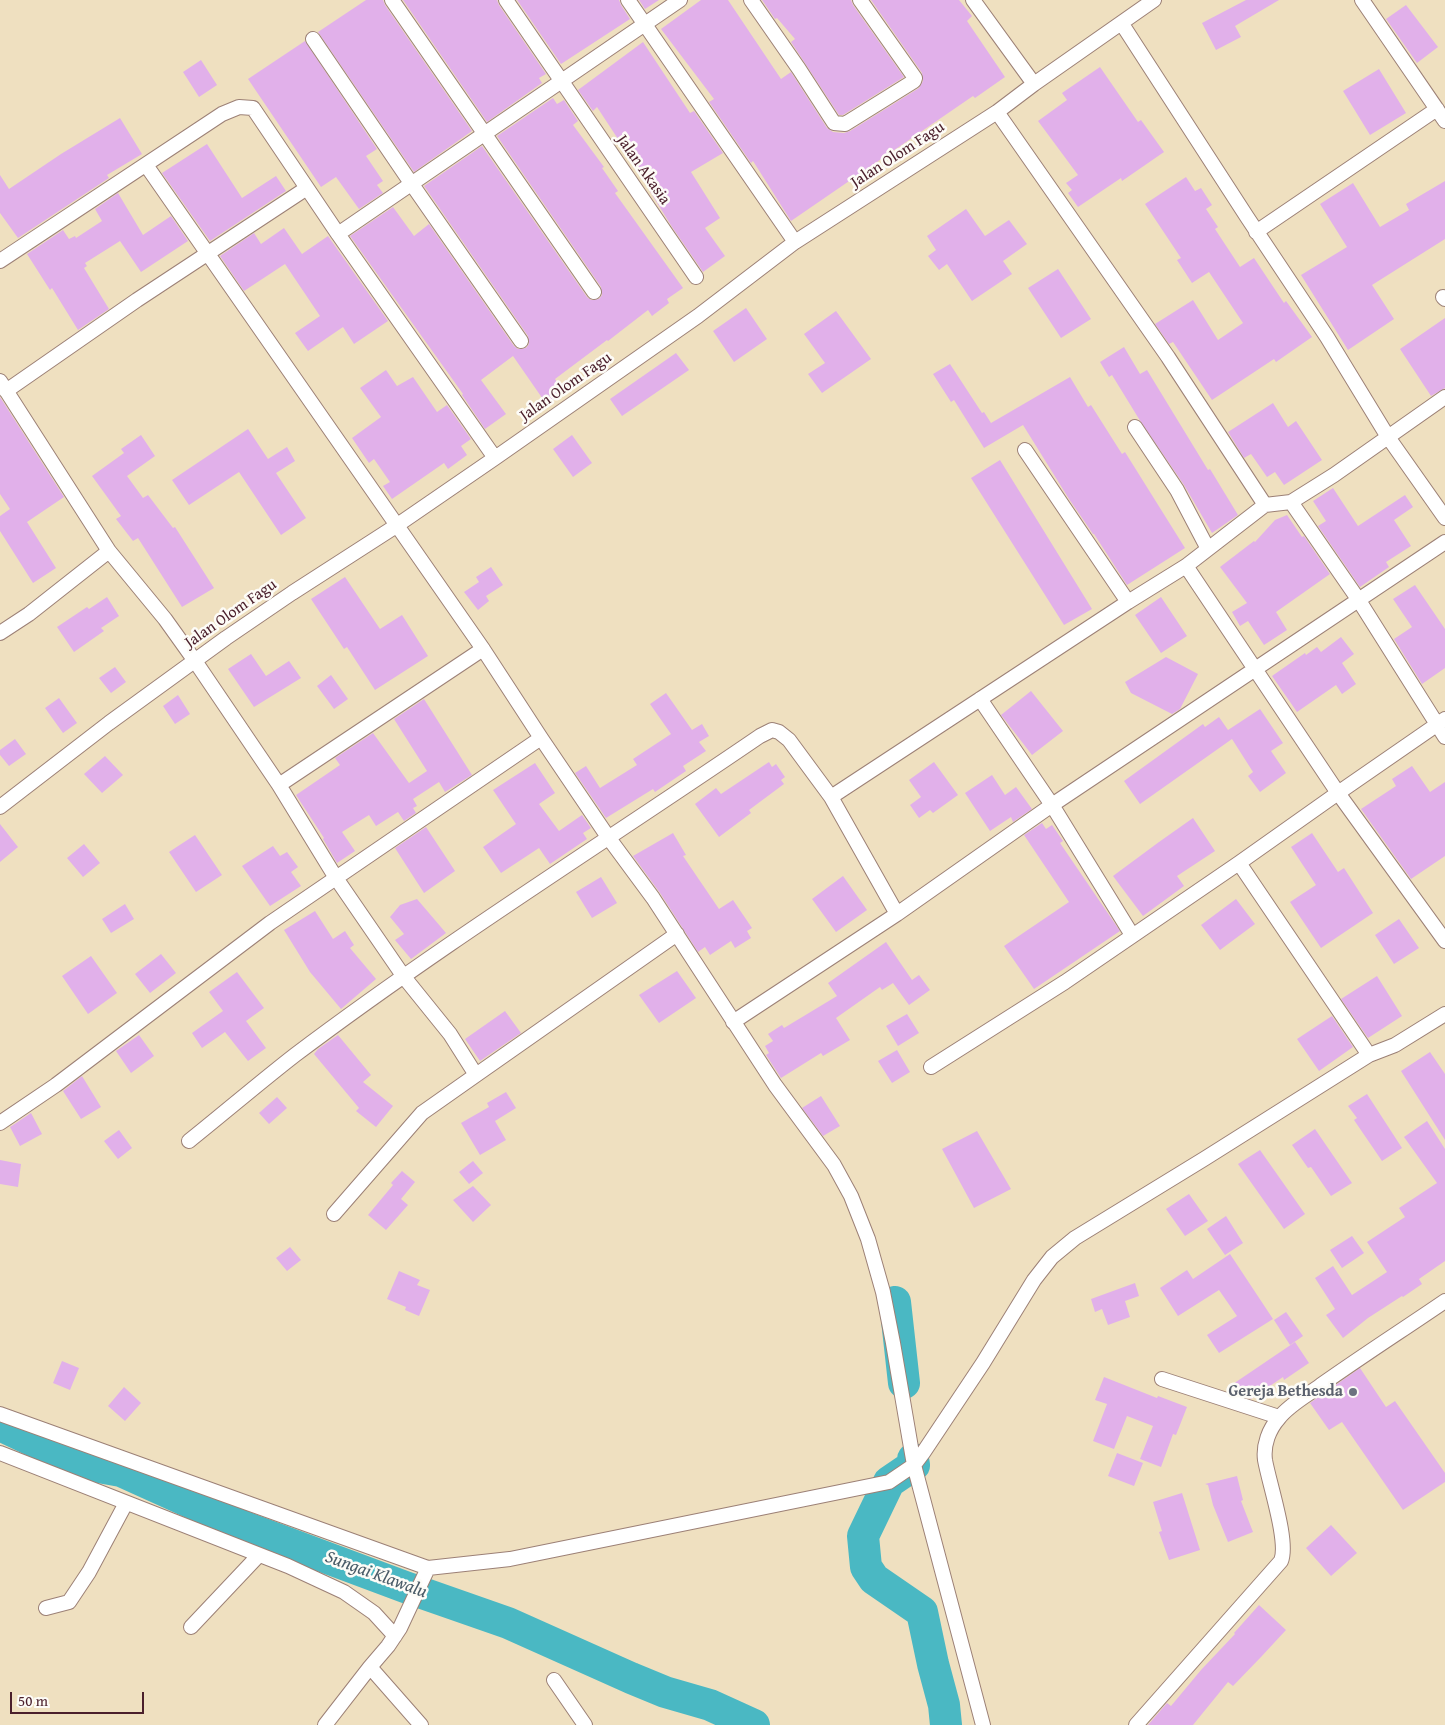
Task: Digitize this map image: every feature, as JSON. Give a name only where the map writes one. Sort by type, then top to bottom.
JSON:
[{"type":"street","points":[[392,0],[594,292]]},
{"type":"street","name":"Jalan Akasia","points":[[506,0],[696,277]]},
{"type":"street","points":[[628,0],[795,242]]},
{"type":"street","points":[[338,234],[680,0]]},
{"type":"street","points":[[751,0],[799,69],[834,124],[839,125],[844,124],[915,79],[915,76],[860,0]]},
{"type":"street","points":[[972,0],[1034,84]]},
{"type":"street","name":"Jalan Olom Fagu","points":[[0,807],[110,723],[292,593],[396,526],[495,458],[698,316],[795,242],[997,112],[1154,0]]},
{"type":"street","points":[[1256,232],[1441,115],[1362,0]]},
{"type":"street","points":[[1122,24],[1256,232],[1327,337],[1388,437],[1445,518]]},
{"type":"street","points":[[313,39],[521,341]]},
{"type":"street","points":[[0,261],[222,114],[239,107],[248,106],[253,108],[338,234],[495,458]]},
{"type":"street","points":[[997,112],[1168,357],[1265,505]]},
{"type":"street","points":[[146,164],[483,649],[541,738],[653,898],[775,1085],[834,1165],[851,1196],[868,1239],[883,1292],[914,1465],[983,1725]]},
{"type":"street","points":[[307,188],[74,342],[3,386],[110,551],[165,619],[195,661],[279,785],[336,878],[404,977],[450,1034],[476,1075]]},
{"type":"street","points":[[831,797],[1186,566],[1265,505],[1291,502],[1334,475],[1445,397]]},
{"type":"street","points":[[1135,427],[1178,490],[1208,550]]},
{"type":"street","points":[[1025,450],[1128,602]]},
{"type":"street","points":[[1291,502],[1441,722],[1445,737]]},
{"type":"street","points":[[733,1022],[897,914],[1052,805],[1445,542]]},
{"type":"street","points":[[0,634],[110,551]]},
{"type":"street","points":[[1186,566],[1338,793],[1445,941]]},
{"type":"street","points":[[279,785],[483,649]]},
{"type":"street","points":[[980,699],[1052,805],[1132,935]]},
{"type":"street","points":[[931,1067],[1065,982],[1441,722]]},
{"type":"street","points":[[189,1141],[294,1056],[404,977],[608,836],[772,730],[779,732],[788,740],[831,797],[897,914]]},
{"type":"street","points":[[0,1123],[56,1085],[270,922],[541,738]]},
{"type":"street","points":[[1239,863],[1368,1055]]},
{"type":"street","points":[[334,1214],[422,1113],[677,934]]},
{"type":"street","points":[[0,1414],[428,1568],[510,1559],[889,1482],[914,1465],[951,1412],[1034,1280],[1052,1258],[1075,1238],[1368,1055],[1395,1045],[1445,1014]]},
{"type":"street","points":[[1136,1725],[1281,1561],[1283,1556],[1281,1533],[1265,1459],[1266,1442],[1279,1417],[1341,1371],[1445,1301]]},
{"type":"street","points":[[1162,1379],[1279,1417]]},
{"type":"street","points":[[0,1453],[288,1566],[344,1592],[374,1613],[395,1636]]},
{"type":"street","points":[[46,1608],[69,1602],[89,1572],[126,1504]]},
{"type":"street","points":[[191,1627],[259,1555]]},
{"type":"street","points":[[325,1725],[395,1636],[428,1568]]},
{"type":"street","points":[[370,1667],[421,1725]]},
{"type":"street","points":[[554,1680],[585,1725]]},
{"type":"building","points":[[366,0],[383,0],[472,131],[414,172],[318,32]]},
{"type":"building","points":[[403,0],[497,0],[546,74],[539,78],[542,83],[487,122]]},
{"type":"building","points":[[517,0],[619,0],[630,19],[561,64]]},
{"type":"building","points":[[639,0],[659,0],[645,9]]},
{"type":"building","points":[[701,0],[728,0],[781,79],[791,72],[827,128],[833,132],[844,133],[850,131],[919,88],[923,81],[922,73],[871,0],[959,0],[972,16],[967,21],[1005,77],[975,98],[973,96],[791,221],[753,161],[751,163],[709,102],[714,99],[661,29]]},
{"type":"building","points":[[762,0],[851,0],[904,77],[843,115],[839,115],[791,42],[795,39],[777,18],[775,19]]},
{"type":"building","points":[[1246,0],[1279,0],[1235,26],[1241,37],[1216,50],[1202,23]]},
{"type":"building","points":[[1406,5],[1438,47],[1417,63],[1386,19]]},
{"type":"building","points":[[305,41],[377,149],[366,156],[383,181],[377,185],[383,193],[359,209],[336,177],[321,187],[248,79]]},
{"type":"building","points":[[643,42],[690,113],[694,111],[723,153],[691,172],[720,218],[705,228],[725,256],[703,272],[672,227],[639,171],[597,107],[593,111],[578,90]]},
{"type":"building","points":[[201,60],[217,85],[199,97],[183,72]]},
{"type":"building","points":[[1100,67],[1138,122],[1141,120],[1164,152],[1122,181],[1121,178],[1078,207],[1068,193],[1072,190],[1066,183],[1078,175],[1038,121],[1067,100],[1062,93]]},
{"type":"building","points":[[1379,69],[1406,113],[1370,135],[1343,91]]},
{"type":"building","points":[[553,98],[557,104],[564,100],[578,121],[573,125],[604,167],[602,168],[618,191],[615,193],[683,288],[667,299],[669,303],[652,316],[648,310],[555,379],[564,393],[547,405],[513,356],[481,380],[506,414],[485,429],[463,394],[350,236],[393,207],[414,236],[429,224],[514,346],[518,349],[526,348],[529,344],[528,336],[424,186],[482,146],[587,297],[591,300],[599,299],[602,295],[601,287],[497,136]]},
{"type":"building","points":[[120,118],[142,154],[107,175],[109,178],[18,238],[0,213],[0,175],[9,189]]},
{"type":"building","points":[[207,144],[242,198],[276,176],[286,191],[210,241],[162,173]]},
{"type":"building","points":[[1186,177],[1195,191],[1201,188],[1212,205],[1206,209],[1218,227],[1215,229],[1240,267],[1254,258],[1284,303],[1286,301],[1312,337],[1276,362],[1274,359],[1212,400],[1173,342],[1169,344],[1155,324],[1193,300],[1218,340],[1243,323],[1209,272],[1192,283],[1177,260],[1181,258],[1145,204]]},
{"type":"building","points":[[1445,181],[1445,239],[1372,285],[1394,319],[1348,350],[1301,275],[1347,247],[1320,204],[1353,183],[1380,227],[1409,210],[1406,204]]},
{"type":"building","points":[[118,193],[143,235],[171,216],[188,241],[141,272],[120,241],[85,263],[87,266],[84,268],[109,309],[78,330],[52,288],[50,290],[27,254],[63,230],[69,239],[75,236],[76,238],[102,221],[95,209]]},
{"type":"building","points":[[966,209],[985,236],[1009,220],[1027,244],[1003,261],[1012,274],[972,301],[947,264],[939,270],[928,256],[936,250],[927,236]]},
{"type":"building","points":[[284,228],[302,254],[328,236],[388,321],[354,344],[343,327],[308,351],[295,333],[320,316],[285,264],[244,291],[220,256],[254,233],[261,244]]},
{"type":"building","points":[[1058,269],[1091,319],[1061,338],[1028,288]]},
{"type":"building","points":[[746,308],[767,339],[734,362],[713,331]]},
{"type":"building","points":[[836,311],[871,359],[822,393],[808,374],[825,363],[804,334]]},
{"type":"building","points":[[1445,318],[1445,388],[1431,396],[1400,349]]},
{"type":"building","points":[[1124,347],[1140,374],[1147,370],[1238,515],[1212,533],[1184,485],[1139,419],[1112,375],[1109,377],[1100,362]]},
{"type":"building","points":[[676,353],[689,370],[622,416],[610,399]]},
{"type":"building","points":[[950,364],[982,413],[984,412],[991,423],[1070,377],[1088,407],[1091,405],[1122,454],[1125,452],[1185,548],[1127,585],[1069,499],[1023,425],[984,448],[954,400],[951,402],[933,374]]},
{"type":"building","points":[[386,370],[397,386],[413,377],[437,412],[447,405],[471,439],[461,446],[467,455],[448,469],[444,463],[392,499],[383,486],[390,482],[374,459],[369,463],[352,438],[381,417],[360,388]]},
{"type":"building","points":[[0,397],[64,497],[27,522],[56,568],[33,583],[0,531],[0,516],[10,509],[0,494]]},
{"type":"building","points":[[1273,403],[1288,427],[1296,421],[1322,460],[1284,485],[1275,472],[1267,477],[1251,454],[1244,458],[1228,432]]},
{"type":"building","points":[[248,429],[268,459],[287,447],[295,461],[276,473],[306,518],[281,535],[239,472],[189,505],[172,480]]},
{"type":"building","points":[[141,435],[155,456],[127,476],[143,498],[148,495],[173,528],[175,527],[214,588],[182,607],[138,538],[133,541],[116,519],[121,516],[92,476],[124,453],[121,449]]},
{"type":"building","points":[[572,435],[592,463],[573,477],[553,449]]},
{"type":"building","points":[[1000,460],[1092,609],[1064,625],[971,478]]},
{"type":"building","points":[[1333,488],[1358,526],[1405,495],[1413,507],[1394,520],[1411,546],[1386,562],[1389,567],[1360,587],[1318,526],[1326,521],[1313,501]]},
{"type":"building","points":[[1287,515],[1330,574],[1276,612],[1287,630],[1264,645],[1248,621],[1240,626],[1232,612],[1247,603],[1220,567],[1255,542],[1275,520]]},
{"type":"building","points":[[491,567],[503,585],[486,596],[489,601],[478,610],[464,592],[479,582],[476,577]]},
{"type":"building","points":[[345,577],[380,629],[402,615],[428,656],[375,690],[347,647],[344,649],[311,599]]},
{"type":"building","points":[[1415,585],[1445,629],[1445,668],[1422,684],[1394,639],[1412,627],[1393,599]]},
{"type":"building","points":[[107,597],[119,616],[101,628],[104,631],[74,652],[57,627],[87,607],[89,609]]},
{"type":"building","points":[[1161,597],[1187,636],[1161,653],[1135,615]]},
{"type":"building","points":[[1341,637],[1354,654],[1342,663],[1356,684],[1342,694],[1336,685],[1297,712],[1272,676],[1305,653],[1306,655],[1317,647],[1321,652]]},
{"type":"building","points":[[251,654],[266,676],[289,661],[301,678],[254,707],[228,669]]},
{"type":"building","points":[[1166,657],[1198,674],[1180,709],[1172,714],[1131,693],[1125,682]]},
{"type":"building","points":[[115,667],[126,682],[111,693],[99,678]]},
{"type":"building","points":[[331,675],[348,699],[334,709],[317,686]]},
{"type":"building","points":[[1031,691],[1063,731],[1032,755],[1001,715]]},
{"type":"building","points":[[666,693],[692,730],[702,724],[709,736],[699,742],[706,751],[683,766],[686,771],[655,792],[653,789],[606,818],[575,773],[586,766],[600,788],[637,765],[633,759],[671,734],[650,704]]},
{"type":"building","points":[[178,695],[190,714],[175,724],[163,706]]},
{"type":"building","points":[[59,698],[77,723],[63,733],[45,708]]},
{"type":"building","points":[[424,699],[472,775],[445,792],[439,782],[413,799],[417,806],[413,808],[416,813],[404,821],[398,812],[376,826],[369,815],[342,832],[355,851],[337,863],[324,838],[296,795],[340,765],[335,758],[373,733],[409,783],[427,771],[394,719]]},
{"type":"building","points":[[1260,709],[1283,743],[1271,751],[1286,773],[1260,792],[1248,776],[1253,772],[1232,739],[1140,804],[1124,781],[1203,724],[1205,727],[1219,717],[1228,730]]},
{"type":"building","points":[[15,739],[26,754],[9,766],[0,755],[0,750]]},
{"type":"building","points":[[105,756],[123,775],[102,793],[84,774]]},
{"type":"building","points":[[769,762],[772,767],[776,764],[785,777],[781,780],[784,784],[749,810],[751,813],[719,837],[695,804],[716,788],[721,794]]},
{"type":"building","points":[[934,762],[958,795],[933,813],[930,810],[919,818],[910,805],[921,797],[909,780]]},
{"type":"building","points":[[535,763],[555,793],[539,804],[559,831],[582,815],[591,828],[583,833],[587,839],[550,864],[539,848],[501,873],[483,847],[516,824],[493,790]]},
{"type":"building","points":[[1412,766],[1430,792],[1445,782],[1445,856],[1411,879],[1361,809],[1396,786],[1392,779]]},
{"type":"building","points":[[992,775],[1005,795],[1016,787],[1032,809],[1013,822],[1011,817],[990,831],[965,793]]},
{"type":"building","points":[[1193,818],[1215,851],[1177,876],[1184,886],[1143,916],[1113,876]]},
{"type":"building","points":[[1042,823],[1046,829],[1052,825],[1063,841],[1060,843],[1120,931],[1034,989],[1004,946],[1069,902],[1024,835]]},
{"type":"building","points":[[0,824],[18,847],[0,862]]},
{"type":"building","points":[[426,827],[455,871],[424,893],[395,848]]},
{"type":"building","points":[[673,833],[686,855],[683,856],[719,909],[733,900],[752,928],[747,931],[751,938],[735,948],[731,941],[710,955],[705,947],[698,952],[660,893],[633,856]]},
{"type":"building","points":[[1312,833],[1338,872],[1344,868],[1373,913],[1321,948],[1290,902],[1316,885],[1291,847]]},
{"type":"building","points":[[195,835],[222,875],[196,892],[169,852]]},
{"type":"building","points":[[84,844],[100,863],[83,877],[67,858]]},
{"type":"building","points":[[273,846],[280,856],[287,852],[298,867],[291,872],[301,886],[270,906],[242,866]]},
{"type":"building","points":[[843,876],[867,910],[836,932],[812,899]]},
{"type":"building","points":[[601,877],[617,903],[592,918],[576,892]]},
{"type":"building","points":[[417,899],[446,933],[411,959],[395,940],[404,934],[390,917],[400,905]]},
{"type":"building","points":[[1236,899],[1255,924],[1220,950],[1201,925]]},
{"type":"building","points":[[125,904],[134,919],[111,933],[102,919]]},
{"type":"building","points":[[315,911],[333,939],[345,931],[354,945],[350,948],[376,979],[341,1009],[310,972],[284,930]]},
{"type":"building","points":[[1399,919],[1419,948],[1394,964],[1375,935]]},
{"type":"building","points":[[886,942],[912,980],[919,975],[930,990],[909,1005],[893,983],[882,990],[880,987],[836,1018],[850,1040],[823,1056],[821,1053],[781,1078],[766,1055],[769,1053],[765,1046],[773,1041],[768,1034],[782,1025],[784,1028],[837,996],[828,983]]},
{"type":"building","points":[[161,954],[176,973],[150,993],[135,974]]},
{"type":"building","points":[[91,956],[117,993],[88,1014],[62,976]]},
{"type":"building","points":[[677,971],[696,998],[659,1023],[639,995]]},
{"type":"building","points":[[237,972],[264,1008],[246,1021],[266,1048],[248,1061],[225,1032],[202,1048],[192,1033],[223,1011],[209,992]]},
{"type":"building","points":[[1377,976],[1402,1016],[1368,1038],[1341,999]]},
{"type":"building","points":[[505,1011],[521,1033],[480,1061],[465,1039]]},
{"type":"building","points":[[907,1014],[919,1033],[898,1046],[886,1026]]},
{"type":"building","points":[[1332,1016],[1353,1047],[1319,1071],[1297,1039]]},
{"type":"building","points":[[139,1035],[154,1056],[131,1073],[116,1051]]},
{"type":"building","points":[[338,1035],[371,1075],[363,1082],[393,1106],[376,1127],[356,1111],[359,1108],[314,1054]]},
{"type":"building","points":[[897,1050],[910,1072],[892,1083],[878,1061]]},
{"type":"building","points":[[1430,1052],[1445,1074],[1445,1140],[1401,1071]]},
{"type":"building","points":[[82,1076],[101,1107],[81,1119],[63,1091]]},
{"type":"building","points":[[506,1092],[516,1108],[495,1121],[506,1140],[480,1155],[461,1123],[489,1107],[487,1103]]},
{"type":"building","points":[[1367,1094],[1402,1148],[1382,1161],[1354,1120],[1357,1118],[1348,1106]]},
{"type":"building","points":[[821,1096],[840,1126],[823,1136],[802,1108]]},
{"type":"building","points":[[277,1097],[287,1108],[269,1124],[259,1113]]},
{"type":"building","points":[[31,1113],[42,1134],[20,1146],[10,1127]]},
{"type":"building","points":[[1427,1121],[1445,1149],[1445,1261],[1419,1279],[1422,1284],[1368,1318],[1343,1338],[1326,1315],[1335,1309],[1315,1278],[1333,1266],[1352,1295],[1387,1272],[1367,1242],[1405,1217],[1399,1208],[1437,1183],[1404,1137]]},
{"type":"building","points":[[1315,1129],[1352,1183],[1331,1196],[1311,1167],[1308,1168],[1292,1145]]},
{"type":"building","points":[[119,1130],[132,1148],[118,1159],[104,1141]]},
{"type":"building","points":[[977,1131],[1011,1189],[974,1208],[942,1149]]},
{"type":"building","points":[[1260,1150],[1305,1214],[1284,1229],[1238,1164]]},
{"type":"building","points":[[0,1160],[21,1164],[18,1187],[0,1184]]},
{"type":"building","points":[[473,1161],[483,1173],[469,1184],[459,1172]]},
{"type":"building","points":[[402,1171],[415,1182],[401,1199],[408,1205],[386,1230],[368,1215]]},
{"type":"building","points":[[473,1186],[491,1205],[473,1222],[453,1200]]},
{"type":"building","points":[[1189,1194],[1208,1221],[1185,1236],[1166,1209]]},
{"type":"building","points":[[1226,1216],[1243,1243],[1225,1255],[1207,1229]]},
{"type":"building","points":[[1352,1236],[1364,1253],[1342,1268],[1330,1250]]},
{"type":"building","points":[[290,1247],[301,1260],[287,1271],[276,1258]]},
{"type":"building","points":[[1230,1254],[1273,1319],[1219,1353],[1207,1335],[1237,1316],[1219,1290],[1178,1316],[1160,1288],[1187,1270],[1193,1279]]},
{"type":"building","points":[[399,1271],[420,1280],[417,1285],[430,1290],[419,1316],[405,1310],[406,1307],[387,1299]]},
{"type":"building","points":[[1135,1283],[1139,1296],[1125,1301],[1130,1317],[1108,1325],[1102,1309],[1095,1312],[1091,1299]]},
{"type":"building","points":[[1286,1312],[1303,1336],[1290,1345],[1274,1320]]},
{"type":"building","points":[[1295,1342],[1309,1363],[1284,1380],[1283,1377],[1251,1399],[1240,1395],[1233,1384]]},
{"type":"building","points":[[62,1361],[79,1368],[70,1390],[53,1383]]},
{"type":"building","points":[[1360,1368],[1386,1407],[1395,1401],[1445,1473],[1445,1482],[1403,1510],[1342,1422],[1329,1430],[1310,1403]]},
{"type":"building","points":[[1104,1377],[1157,1398],[1158,1396],[1187,1407],[1176,1435],[1173,1434],[1161,1467],[1140,1459],[1153,1426],[1127,1416],[1114,1449],[1093,1441],[1107,1404],[1095,1400]]},
{"type":"building","points":[[124,1387],[141,1403],[125,1421],[108,1406]]},
{"type":"building","points":[[1117,1453],[1143,1463],[1134,1486],[1108,1476]]},
{"type":"building","points":[[1237,1476],[1243,1500],[1241,1501],[1253,1532],[1228,1542],[1213,1505],[1208,1485],[1205,1484]]},
{"type":"building","points":[[1182,1493],[1200,1550],[1169,1560],[1159,1532],[1162,1531],[1153,1502]]},
{"type":"building","points":[[1331,1525],[1357,1553],[1331,1576],[1306,1548]]},
{"type":"building","points":[[1259,1605],[1286,1630],[1233,1686],[1228,1682],[1193,1725],[1148,1725],[1167,1703],[1171,1706]]},
{"type":"waterway","points":[[895,1302],[904,1383]]},
{"type":"waterway","name":"Sungai Klawalu","points":[[0,1425],[82,1464],[121,1471],[247,1528],[508,1623],[631,1678],[665,1692],[710,1705],[754,1725]]},
{"type":"waterway","points":[[913,1459],[914,1465],[889,1482],[863,1536],[866,1567],[874,1579],[922,1612],[944,1705],[946,1725]]},
{"type":"place","name":"Gereja Bethesda","points":[[1353,1392]]}]
